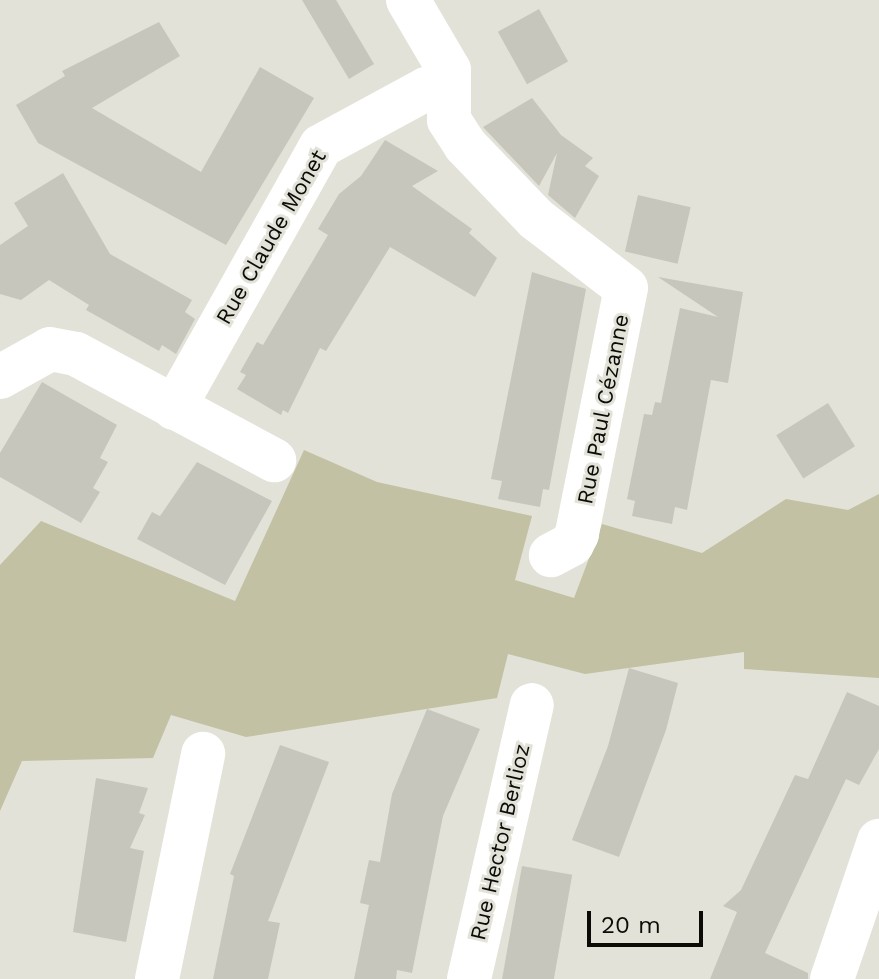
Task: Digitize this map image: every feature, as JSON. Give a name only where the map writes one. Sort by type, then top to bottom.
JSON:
[{"type":"street","name":"Rue Paul Cézanne","points":[[408,0],[449,70],[449,120],[493,179],[626,288],[582,519],[572,544],[551,555]]},
{"type":"street","name":"Rue Claude Monet","points":[[174,408],[321,146],[426,89],[448,88]]},
{"type":"street","points":[[0,377],[50,349],[64,350],[274,460]]},
{"type":"street","name":"Rue Hector Berlioz","points":[[469,979],[532,705]]},
{"type":"street","points":[[157,979],[203,754]]},
{"type":"street","points":[[837,977],[879,841]]},
{"type":"green space","points":[[304,450],[377,482],[532,516],[515,580],[574,598],[602,524],[702,553],[786,499],[848,510],[879,494],[879,678],[744,669],[744,652],[585,674],[508,654],[497,698],[246,737],[171,715],[153,758],[22,761],[0,811],[0,565],[41,521],[235,601]]},
{"type":"building","points":[[302,0],[336,0],[374,64],[349,79]]},
{"type":"building","points":[[539,9],[568,61],[527,84],[498,32]]},
{"type":"building","points":[[159,22],[180,56],[92,108],[201,172],[260,67],[314,98],[226,245],[38,143],[16,105],[65,76],[62,71]]},
{"type":"building","points":[[532,98],[561,135],[593,158],[585,166],[599,176],[575,218],[548,195],[557,153],[539,186],[483,127]]},
{"type":"building","points":[[385,140],[438,171],[412,186],[472,229],[469,233],[497,258],[475,297],[390,247],[326,351],[320,348],[288,413],[283,410],[281,415],[237,389],[246,375],[240,372],[257,342],[263,345],[328,235],[318,229],[339,194],[361,176]]},
{"type":"building","points":[[63,173],[110,254],[192,300],[185,312],[195,319],[176,354],[162,345],[159,351],[86,310],[89,305],[49,280],[21,300],[0,294],[0,245],[28,226],[14,203]]},
{"type":"building","points":[[638,195],[691,207],[678,264],[625,252]]},
{"type":"building","points":[[532,272],[586,289],[549,490],[543,489],[540,507],[498,499],[502,481],[491,479]]},
{"type":"building","points":[[658,277],[743,292],[728,383],[711,380],[687,510],[675,507],[672,524],[632,516],[635,501],[627,499],[644,414],[652,415],[655,402],[661,403],[680,308],[718,317]]},
{"type":"building","points":[[42,382],[117,425],[100,458],[108,462],[93,488],[100,492],[81,523],[0,477],[0,453]]},
{"type":"building","points":[[828,403],[855,446],[803,479],[776,435]]},
{"type":"building","points":[[197,462],[272,501],[225,585],[137,539],[152,512],[160,516]]},
{"type":"building","points":[[629,668],[678,683],[666,730],[619,857],[572,840],[608,746]]},
{"type":"building","points":[[847,692],[879,706],[879,749],[859,785],[846,779],[765,953],[808,973],[808,979],[710,979],[737,912],[723,906],[741,890],[795,775],[808,779]]},
{"type":"building","points":[[427,709],[480,729],[443,816],[412,973],[397,970],[396,979],[354,979],[369,905],[360,903],[369,860],[380,862],[392,794]]},
{"type":"building","points":[[280,745],[329,762],[268,921],[280,923],[268,979],[213,979],[234,876],[230,874]]},
{"type":"building","points":[[96,778],[148,788],[139,813],[145,815],[130,848],[144,851],[126,942],[73,932]]},
{"type":"building","points":[[522,866],[572,875],[554,979],[502,979]]}]
